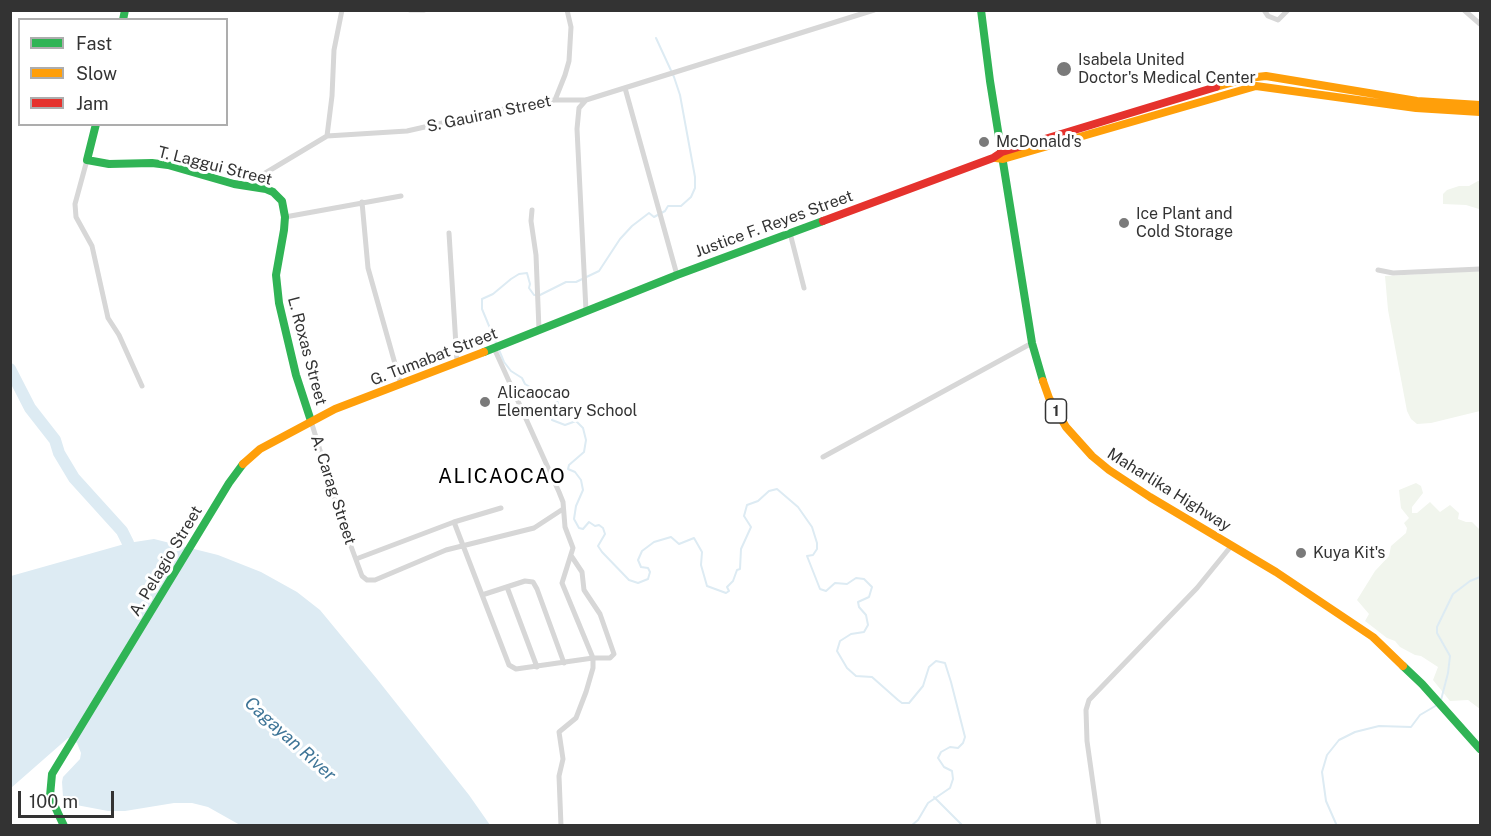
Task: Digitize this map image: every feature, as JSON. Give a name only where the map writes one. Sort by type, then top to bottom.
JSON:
[{"type":"main road","name":"Maharlika Highway","points":[[981,10],[1032,343],[1042,380],[1066,427],[1092,456],[1109,470],[1316,597],[1365,631],[1422,684],[1480,749]]},
{"type":"main road","points":[[1002,155],[1258,75],[1426,102],[1480,105]]},
{"type":"main road","points":[[1002,155],[1256,86],[1425,109],[1480,112]]},
{"type":"main road","points":[[87,160],[96,126]]},
{"type":"main road","name":"Justice F. Reyes Street","points":[[567,319],[677,275],[1002,155]]},
{"type":"main road","name":"T. Laggui Street","points":[[87,160],[109,164],[160,164],[266,189],[282,201],[285,217]]},
{"type":"main road","name":"L. Roxas Street","points":[[285,217],[276,275],[279,303],[296,375],[311,421]]},
{"type":"main road","name":"G. Tumabat Street","points":[[311,421],[335,409],[567,319]]},
{"type":"main road","name":"A. Pelagio Street","points":[[64,825],[50,796],[50,780],[228,483],[246,461],[260,449],[311,421]]},
{"type":"street","points":[[327,136],[332,105],[334,50],[342,10]]},
{"type":"street","points":[[410,10],[424,10]]},
{"type":"street","points":[[555,100],[569,61],[571,27],[567,10]]},
{"type":"street","name":"S. Gauiran Street","points":[[252,187],[262,175],[327,136],[423,128],[443,121],[535,102],[586,100],[874,10]]},
{"type":"street","points":[[1264,10],[1268,16],[1278,20],[1288,10]]},
{"type":"street","points":[[1464,10],[1480,24]]},
{"type":"street","points":[[625,88],[677,275]]},
{"type":"street","points":[[586,100],[579,108],[577,129],[586,311]]},
{"type":"street","points":[[87,160],[75,204],[76,217],[92,246],[108,318],[120,335],[141,386]]},
{"type":"street","points":[[285,217],[401,196]]},
{"type":"street","points":[[363,202],[368,268],[401,385]]},
{"type":"street","points":[[532,210],[539,330]]},
{"type":"street","points":[[449,233],[457,363]]},
{"type":"street","points":[[790,233],[804,288]]},
{"type":"street","points":[[1378,270],[1393,273],[1480,268]]},
{"type":"street","points":[[823,457],[1032,343]]},
{"type":"street","points":[[497,347],[559,492],[565,527],[573,544],[572,557],[562,584],[593,658],[589,684],[576,718],[559,732],[563,759],[560,776],[561,825]]},
{"type":"street","name":"A. Carag Street","points":[[311,421],[362,576],[371,581],[446,550],[534,528],[563,509]]},
{"type":"street","points":[[356,559],[454,522],[501,508]]},
{"type":"street","points":[[454,522],[509,665],[516,669],[613,656],[615,651],[600,614],[586,595],[582,572],[572,557]]},
{"type":"street","points":[[1099,825],[1087,741],[1086,710],[1089,699],[1197,588],[1232,545]]},
{"type":"street","points":[[482,595],[529,581],[535,586],[564,663]]},
{"type":"street","points":[[507,587],[537,666]]},
{"type":"shaded area","points":[[1480,181],[1480,212],[1479,209],[1466,205],[1443,204],[1443,194],[1447,190],[1469,186]]},
{"type":"shaded area","points":[[1480,271],[1480,411],[1431,423],[1417,424],[1407,411],[1388,310],[1385,276]]},
{"type":"shaded area","points":[[1416,483],[1421,486],[1423,493],[1412,507],[1412,513],[1417,513],[1430,502],[1440,512],[1450,505],[1459,513],[1458,519],[1472,522],[1480,530],[1480,709],[1468,700],[1450,701],[1433,680],[1438,667],[1421,656],[1400,647],[1395,641],[1387,638],[1365,621],[1369,614],[1357,600],[1375,571],[1389,556],[1391,546],[1406,533],[1407,528],[1404,523],[1409,518],[1401,508],[1399,490]]},
{"type":"water","name":"Cagayan River","points":[[154,539],[218,555],[261,572],[297,592],[320,610],[469,795],[490,825],[240,825],[208,807],[192,803],[174,803],[125,811],[108,811],[71,804],[63,797],[62,782],[63,777],[80,759],[81,753],[77,743],[68,738],[11,788],[11,576],[128,543]]},
{"type":"waterway","points":[[656,38],[680,95],[695,177],[695,188],[691,197],[681,206],[668,206],[665,211],[654,217],[649,213],[632,226],[620,239],[599,271],[576,282],[566,282],[540,295],[534,295],[529,288],[527,273],[519,274],[493,294],[482,299],[482,309],[504,362],[511,371],[541,396],[547,399],[551,395],[556,397],[559,407],[553,413],[552,420],[565,425],[576,421],[583,428],[586,440],[584,452],[569,465],[568,469],[575,472],[581,480],[583,490],[576,506],[574,519],[579,528],[583,529],[589,522],[603,528],[605,534],[598,546],[629,580],[638,583],[648,579],[650,572],[648,568],[641,567],[638,560],[642,551],[654,542],[671,537],[679,544],[694,538],[702,552],[701,565],[707,586],[726,593],[729,591],[727,587],[733,581],[737,570],[740,569],[741,549],[751,527],[744,516],[747,505],[758,501],[769,491],[777,489],[798,507],[812,527],[817,549],[813,555],[807,556],[820,589],[826,591],[835,583],[847,584],[856,578],[864,579],[872,587],[869,597],[858,602],[866,615],[868,625],[864,632],[851,634],[840,641],[837,651],[847,668],[856,676],[872,677],[902,703],[909,703],[923,686],[929,667],[936,661],[945,663],[965,737],[958,748],[950,747],[941,752],[938,758],[944,767],[952,771],[953,779],[950,788],[928,803],[918,820],[911,826]]},
{"type":"waterway","points":[[10,369],[30,408],[55,440],[59,453],[74,478],[122,531],[128,543],[127,557]]},
{"type":"waterway","points":[[1441,700],[1450,656],[1437,633],[1437,627],[1453,594],[1470,581],[1480,577]]},
{"type":"waterway","points":[[1337,826],[1326,801],[1322,772],[1327,755],[1339,740],[1355,732],[1379,726],[1411,727],[1420,715],[1437,705]]},
{"type":"waterway","points":[[934,797],[963,826]]},
{"type":"traffic: fast","points":[[123,18],[125,10]]},
{"type":"traffic: fast","points":[[981,10],[990,81],[1032,343],[1043,381]]},
{"type":"traffic: fast","points":[[96,126],[87,160],[109,164],[168,165],[234,184],[266,189],[282,201],[285,217],[284,230],[276,275],[279,303],[296,375],[311,421]]},
{"type":"traffic: fast","points":[[484,352],[677,275],[823,221]]},
{"type":"traffic: fast","points":[[64,826],[50,796],[52,774],[229,483],[243,464]]},
{"type":"traffic: fast","points":[[1403,666],[1480,749]]},
{"type":"traffic: slow","points":[[1216,87],[1248,78],[1266,76],[1417,101],[1480,105]]},
{"type":"traffic: slow","points":[[996,158],[1003,159],[1256,86],[1416,108],[1480,112]]},
{"type":"traffic: slow","points":[[243,464],[260,449],[335,409],[484,352]]},
{"type":"traffic: slow","points":[[1043,381],[1049,398],[1066,427],[1092,456],[1109,470],[1276,572],[1373,637],[1403,666]]},
{"type":"traffic: jam","points":[[823,221],[993,158],[1002,152],[1216,87]]},
{"type":"place","name":"Isabela United Doctor's Medical Center","points":[[1064,69]]},
{"type":"place","name":"McDonald's","points":[[984,142]]},
{"type":"place","name":"Ice Plant and Cold Storage","points":[[1124,223]]},
{"type":"place","name":"Alicaocao Elementary School","points":[[485,402]]},
{"type":"place","name":"Kuya Kit's","points":[[1301,553]]},
{"type":"district","name":"ALICAOCAO","points":[[502,477]]}]
